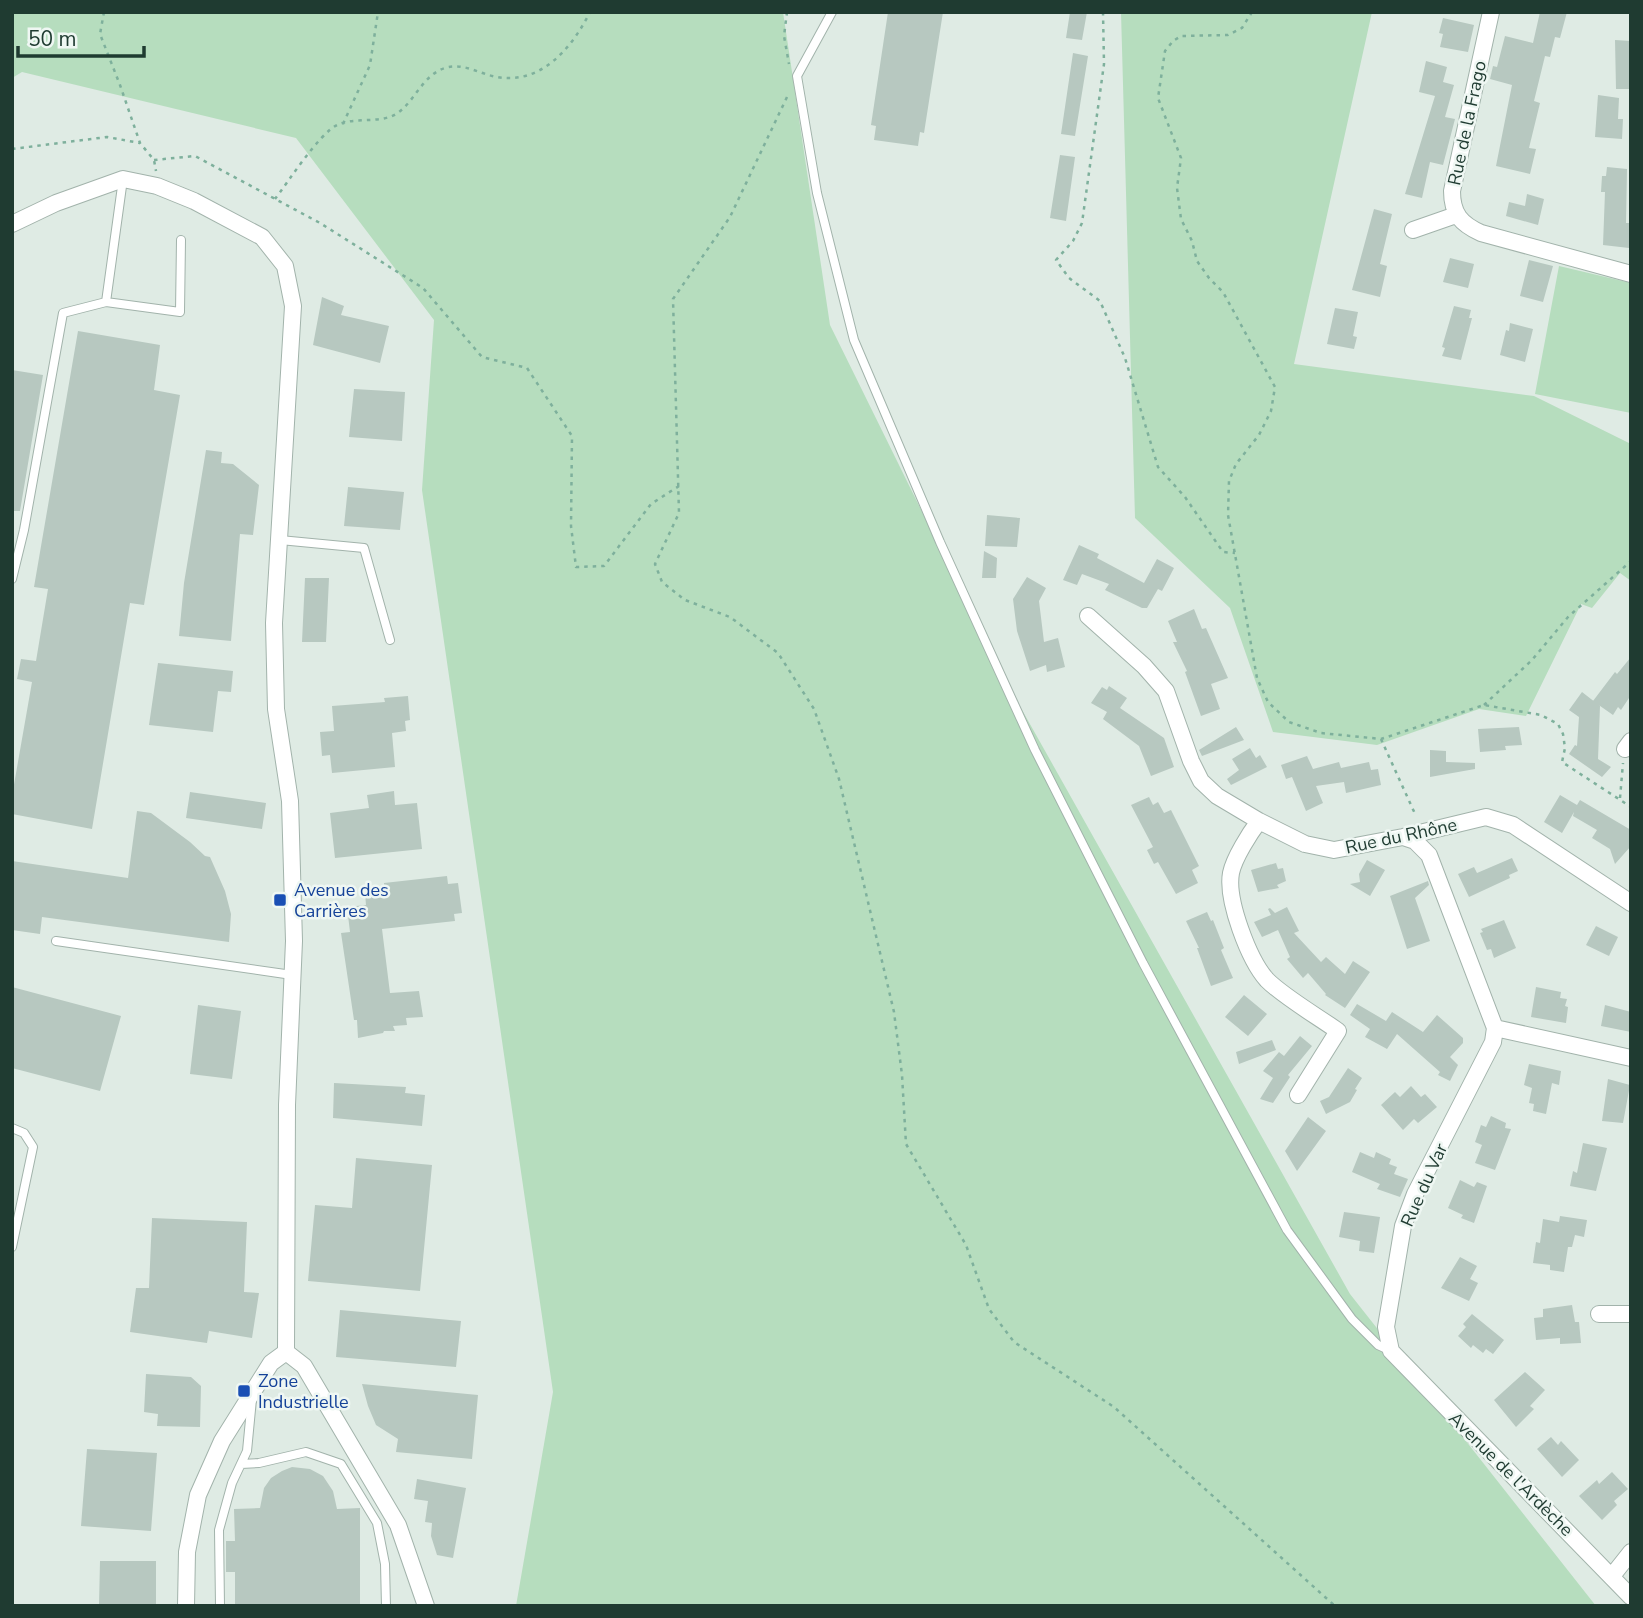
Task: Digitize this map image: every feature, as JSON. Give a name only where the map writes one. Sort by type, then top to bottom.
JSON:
[{"type":"street","name":"Rue de la Frago","points":[[1456,215],[1452,207],[1452,191],[1491,12]]},
{"type":"street","points":[[12,224],[55,203],[123,179],[157,186],[194,201],[262,237],[285,265],[293,306],[274,623],[276,709],[290,801],[294,941],[287,1104],[286,1352]]},
{"type":"street","points":[[1413,230],[1456,215],[1468,227],[1481,233],[1631,274]]},
{"type":"street","name":"Rue du Rhône","points":[[1088,616],[1144,666],[1166,691],[1201,781],[1217,796],[1259,821],[1305,844],[1334,850],[1404,837],[1486,817],[1513,825],[1631,903]]},
{"type":"street","points":[[1259,821],[1250,832],[1231,873],[1231,896],[1236,914],[1257,966],[1269,982],[1338,1031],[1298,1095]]},
{"type":"street","points":[[1429,855],[1430,845],[1436,834],[1446,827]]},
{"type":"street","points":[[1404,837],[1415,841],[1429,855],[1495,1028],[1631,1058]]},
{"type":"street","name":"Rue du Var","points":[[1391,1351],[1386,1327],[1403,1226],[1415,1194],[1493,1042],[1495,1028]]},
{"type":"street","points":[[1599,1314],[1631,1314]]},
{"type":"street","name":"Avenue de l'Ardèche","points":[[1391,1351],[1631,1597]]},
{"type":"street","points":[[186,1606],[187,1552],[198,1495],[222,1441],[271,1363],[286,1352]]},
{"type":"street","points":[[286,1352],[304,1366],[398,1525],[426,1606]]},
{"type":"street","points":[[1612,1576],[1631,1552]]},
{"type":"lane","points":[[832,12],[797,76],[817,193],[854,340],[940,542],[1035,750],[1149,975],[1287,1230],[1352,1319],[1378,1345],[1391,1351]]},
{"type":"lane","points":[[106,302],[123,179]]},
{"type":"lane","points":[[12,579],[24,530],[63,313],[106,302],[180,312],[181,240]]},
{"type":"lane","points":[[279,540],[364,548],[390,640]]},
{"type":"lane","points":[[56,941],[292,975]]},
{"type":"lane","points":[[12,1128],[24,1133],[33,1147],[12,1247]]},
{"type":"lane","points":[[220,1606],[219,1530],[232,1483],[248,1444],[253,1393]]},
{"type":"lane","points":[[241,1464],[306,1452],[341,1464],[377,1523],[385,1564],[386,1606]]},
{"type":"path","points":[[104,12],[100,34],[140,144],[155,160],[157,186]]},
{"type":"path","points":[[343,124],[370,65],[378,12]]},
{"type":"path","points":[[275,199],[318,143],[335,126],[383,119],[399,112],[428,78],[445,67],[465,67],[497,77],[528,77],[554,61],[577,38],[590,12]]},
{"type":"path","points":[[787,12],[784,36],[787,61],[797,76],[730,217],[673,299],[679,513],[655,564],[662,582],[684,600],[730,617],[778,653],[814,709],[839,779],[894,1012],[906,1144],[967,1245],[989,1309],[1014,1342],[1114,1407],[1335,1606]]},
{"type":"path","points":[[1103,12],[1104,64],[1082,223],[1073,241],[1056,260],[1069,278],[1100,301],[1125,358],[1158,467],[1185,497],[1223,552],[1235,553]]},
{"type":"path","points":[[1252,12],[1242,28],[1228,35],[1181,36],[1173,41],[1165,51],[1158,98],[1181,158],[1177,188],[1181,219],[1198,261],[1223,292],[1275,387],[1271,411],[1259,435],[1236,464],[1229,481],[1228,515],[1257,678],[1268,702],[1289,722],[1321,733],[1381,739],[1484,705],[1532,660],[1568,617],[1631,561]]},
{"type":"path","points":[[12,149],[107,137],[140,144]]},
{"type":"path","points":[[155,160],[195,156],[320,223],[423,288],[482,357],[527,368],[572,436],[571,526],[576,567],[604,566],[651,503],[678,486]]},
{"type":"path","points":[[1484,705],[1541,715],[1558,724],[1563,734],[1562,762],[1631,807]]},
{"type":"path","points":[[1381,739],[1423,832]]},
{"type":"path","points":[[1620,800],[1628,745]]},
{"type":"green space","points":[[12,12],[783,12],[830,325],[1003,676],[1350,1294],[1596,1606],[516,1606],[553,1392],[422,490],[434,320],[296,138],[22,72],[12,78]]},
{"type":"green space","points":[[1121,12],[1372,12],[1294,364],[1534,396],[1631,444],[1631,581],[1620,573],[1592,608],[1581,604],[1526,716],[1479,709],[1377,745],[1273,732],[1230,608],[1135,518]]},
{"type":"green space","points":[[1559,266],[1631,283],[1631,413],[1535,394]]},
{"type":"building","points":[[888,12],[943,12],[924,133],[920,132],[918,146],[874,140],[876,126],[871,125]]},
{"type":"building","points":[[1070,12],[1087,12],[1082,40],[1066,38]]},
{"type":"building","points":[[1540,12],[1567,12],[1560,38],[1555,37],[1550,57],[1545,56],[1534,101],[1540,103],[1529,148],[1536,149],[1530,174],[1496,166],[1512,85],[1490,79],[1493,66],[1497,67],[1505,36],[1533,43]]},
{"type":"building","points":[[1443,18],[1474,25],[1468,52],[1440,47],[1443,34],[1439,33]]},
{"type":"building","points":[[1615,40],[1631,41],[1631,89],[1616,89]]},
{"type":"building","points":[[1073,53],[1088,56],[1075,136],[1061,134]]},
{"type":"building","points":[[1426,61],[1447,67],[1443,82],[1454,85],[1445,117],[1455,119],[1443,165],[1430,162],[1422,198],[1405,194],[1435,96],[1419,92]]},
{"type":"building","points":[[1598,95],[1619,98],[1618,119],[1623,119],[1622,139],[1595,137]]},
{"type":"building","points":[[1060,155],[1075,157],[1066,221],[1050,218]]},
{"type":"building","points":[[1607,167],[1627,169],[1626,223],[1630,223],[1629,248],[1603,245],[1605,192],[1601,192],[1602,176],[1606,176]]},
{"type":"building","points":[[1527,194],[1544,199],[1538,225],[1506,216],[1509,202],[1525,206]]},
{"type":"building","points":[[1374,209],[1392,214],[1380,264],[1387,266],[1380,297],[1352,290]]},
{"type":"building","points":[[1450,258],[1474,264],[1468,288],[1443,282]]},
{"type":"building","points":[[1529,260],[1553,266],[1543,302],[1520,296]]},
{"type":"building","points":[[322,297],[344,306],[341,315],[389,326],[380,363],[313,345]]},
{"type":"building","points":[[1454,306],[1471,310],[1469,318],[1472,318],[1461,360],[1442,356],[1445,348],[1442,347]]},
{"type":"building","points":[[1335,308],[1358,312],[1353,336],[1357,337],[1354,349],[1327,344]]},
{"type":"building","points":[[1510,323],[1533,329],[1525,362],[1500,355]]},
{"type":"building","points":[[78,331],[160,345],[154,390],[180,395],[144,605],[130,603],[92,829],[12,814],[12,796],[32,682],[17,679],[21,659],[36,661],[48,589],[34,587]]},
{"type":"building","points":[[12,370],[43,375],[20,511],[12,511]]},
{"type":"building","points":[[354,389],[405,392],[402,441],[349,437]]},
{"type":"building","points":[[206,450],[222,452],[221,463],[233,464],[259,485],[253,535],[240,534],[231,641],[179,636],[184,583]]},
{"type":"building","points":[[348,487],[404,492],[400,530],[344,526]]},
{"type":"building","points":[[987,515],[1020,518],[1017,547],[985,546]]},
{"type":"building","points":[[1079,545],[1099,554],[1097,558],[1144,583],[1157,559],[1174,568],[1162,591],[1158,589],[1147,608],[1142,608],[1105,590],[1109,584],[1082,574],[1077,585],[1063,580]]},
{"type":"building","points":[[984,551],[997,558],[996,578],[982,578]]},
{"type":"building","points":[[1027,577],[1046,588],[1039,601],[1044,642],[1058,638],[1065,667],[1047,672],[1046,665],[1030,671],[1017,631],[1013,599]]},
{"type":"building","points":[[305,578],[329,578],[326,642],[302,642]]},
{"type":"building","points":[[1194,609],[1202,629],[1206,628],[1228,678],[1211,684],[1220,709],[1201,716],[1185,672],[1187,671],[1173,642],[1177,642],[1168,621]]},
{"type":"building","points":[[1631,657],[1631,695],[1621,710],[1618,707],[1613,715],[1593,701],[1615,672],[1617,674]]},
{"type":"building","points":[[158,663],[233,671],[231,692],[218,691],[213,732],[149,725]]},
{"type":"building","points":[[1109,686],[1127,698],[1120,708],[1164,738],[1174,767],[1151,776],[1139,746],[1103,719],[1107,712],[1091,703],[1102,687],[1107,690]]},
{"type":"building","points":[[1582,692],[1600,706],[1598,759],[1611,767],[1602,777],[1569,754],[1575,745],[1577,746],[1579,717],[1569,710]]},
{"type":"building","points":[[408,696],[410,720],[405,721],[406,731],[392,733],[395,767],[332,773],[330,755],[322,756],[320,732],[334,731],[332,706],[385,702],[384,698]]},
{"type":"building","points":[[1236,727],[1244,740],[1202,756],[1199,750]]},
{"type":"building","points":[[1519,727],[1522,745],[1505,746],[1506,750],[1480,752],[1478,729]]},
{"type":"building","points":[[1250,748],[1256,758],[1260,755],[1267,767],[1231,785],[1227,779],[1239,770],[1232,759]]},
{"type":"building","points":[[1430,750],[1446,751],[1446,762],[1475,763],[1475,769],[1430,777]]},
{"type":"building","points":[[1307,756],[1313,769],[1339,762],[1341,768],[1369,762],[1371,770],[1378,769],[1381,785],[1346,793],[1344,782],[1316,786],[1323,803],[1306,811],[1292,777],[1286,779],[1281,765]]},
{"type":"building","points":[[394,791],[395,805],[417,803],[422,849],[335,858],[330,813],[369,808],[367,795]]},
{"type":"building","points":[[190,792],[266,803],[262,829],[186,818]]},
{"type":"building","points":[[1560,795],[1577,805],[1580,800],[1631,830],[1631,846],[1615,864],[1610,849],[1592,838],[1597,830],[1573,816],[1574,812],[1562,833],[1544,822]]},
{"type":"building","points":[[1149,797],[1153,805],[1158,802],[1164,813],[1171,810],[1199,866],[1192,870],[1198,883],[1176,894],[1158,862],[1154,864],[1147,850],[1153,847],[1131,805]]},
{"type":"building","points":[[137,811],[151,813],[205,856],[210,857],[225,891],[231,914],[229,942],[42,917],[40,934],[12,930],[12,861],[128,878]]},
{"type":"building","points":[[1512,858],[1518,871],[1509,875],[1510,878],[1469,897],[1458,874],[1474,867],[1477,873]]},
{"type":"building","points":[[1367,860],[1385,870],[1370,896],[1350,884],[1360,882],[1359,874]]},
{"type":"building","points":[[1276,863],[1278,869],[1283,868],[1286,881],[1277,885],[1279,888],[1258,892],[1251,870]]},
{"type":"building","points":[[447,876],[448,884],[458,883],[462,913],[454,914],[455,921],[382,929],[390,993],[419,991],[423,1017],[406,1018],[407,1025],[393,1026],[395,1031],[358,1038],[341,933],[350,932],[347,907],[366,905],[365,893],[384,891],[384,883]]},
{"type":"building","points":[[1428,881],[1429,885],[1415,898],[1430,941],[1407,949],[1390,896]]},
{"type":"building","points":[[1287,907],[1299,931],[1294,933],[1321,962],[1326,957],[1345,974],[1353,961],[1370,972],[1345,1008],[1325,995],[1308,973],[1303,978],[1287,959],[1290,957],[1278,930],[1262,937],[1254,922],[1271,915],[1268,909],[1270,908],[1275,913]]},
{"type":"building","points":[[1207,912],[1211,921],[1213,920],[1224,948],[1221,950],[1233,978],[1211,986],[1199,948],[1186,921]]},
{"type":"building","points":[[1504,920],[1516,948],[1494,958],[1491,949],[1487,950],[1481,929]]},
{"type":"building","points":[[1596,926],[1618,937],[1609,956],[1586,945]]},
{"type":"building","points":[[12,987],[121,1016],[100,1091],[12,1068]]},
{"type":"building","points":[[1536,987],[1561,992],[1560,998],[1567,999],[1566,1023],[1531,1017]]},
{"type":"building","points":[[1244,995],[1267,1014],[1248,1036],[1225,1017]]},
{"type":"building","points":[[1357,1004],[1386,1021],[1392,1012],[1423,1032],[1437,1015],[1463,1038],[1463,1043],[1450,1057],[1458,1065],[1450,1081],[1438,1075],[1440,1072],[1397,1034],[1387,1049],[1365,1037],[1370,1029],[1350,1015]]},
{"type":"building","points":[[198,1005],[241,1011],[232,1079],[190,1074]]},
{"type":"building","points":[[1605,1005],[1631,1012],[1631,1032],[1601,1026]]},
{"type":"building","points":[[1300,1036],[1312,1046],[1288,1075],[1290,1077],[1273,1103],[1260,1099],[1273,1078],[1263,1071],[1279,1052],[1284,1056]]},
{"type":"building","points":[[1272,1040],[1276,1050],[1239,1064],[1236,1052]]},
{"type":"building","points":[[1529,1064],[1561,1071],[1559,1085],[1552,1083],[1546,1114],[1533,1111],[1534,1104],[1529,1103],[1532,1088],[1524,1085]]},
{"type":"building","points":[[1348,1068],[1362,1078],[1355,1089],[1357,1090],[1350,1102],[1326,1114],[1320,1101],[1329,1097]]},
{"type":"building","points":[[1608,1079],[1630,1085],[1623,1123],[1602,1121]]},
{"type":"building","points":[[334,1083],[406,1087],[405,1093],[425,1095],[422,1126],[333,1118]]},
{"type":"building","points":[[1411,1086],[1421,1097],[1425,1094],[1437,1107],[1418,1123],[1414,1119],[1403,1130],[1381,1105],[1395,1092],[1400,1097]]},
{"type":"building","points":[[1491,1116],[1506,1123],[1505,1128],[1511,1129],[1495,1170],[1475,1163],[1482,1145],[1475,1142],[1481,1125],[1486,1127]]},
{"type":"building","points":[[1308,1117],[1326,1131],[1297,1171],[1285,1151]]},
{"type":"building","points":[[1583,1143],[1607,1148],[1596,1191],[1570,1186],[1573,1171],[1577,1173]]},
{"type":"building","points":[[1360,1152],[1374,1158],[1376,1152],[1391,1159],[1389,1164],[1397,1167],[1394,1174],[1408,1179],[1400,1197],[1377,1189],[1380,1184],[1352,1172]]},
{"type":"building","points":[[356,1158],[432,1165],[420,1291],[308,1281],[315,1205],[352,1208]]},
{"type":"building","points":[[1460,1180],[1474,1187],[1477,1182],[1487,1186],[1474,1223],[1461,1218],[1463,1215],[1448,1208]]},
{"type":"building","points":[[1344,1212],[1380,1217],[1374,1253],[1359,1251],[1360,1241],[1339,1237]]},
{"type":"building","points":[[1560,1216],[1587,1220],[1584,1237],[1575,1235],[1572,1247],[1568,1247],[1564,1272],[1550,1270],[1550,1265],[1533,1263],[1536,1242],[1540,1243],[1543,1219],[1559,1222]]},
{"type":"building","points":[[152,1218],[247,1222],[244,1292],[259,1293],[252,1338],[209,1331],[207,1343],[130,1332],[136,1288],[149,1288]]},
{"type":"building","points":[[1460,1257],[1477,1266],[1470,1279],[1478,1283],[1469,1301],[1441,1288]]},
{"type":"building","points":[[1572,1305],[1575,1322],[1579,1322],[1581,1343],[1560,1344],[1560,1338],[1536,1340],[1534,1318],[1543,1317],[1543,1309]]},
{"type":"building","points":[[340,1310],[461,1321],[456,1367],[336,1357]]},
{"type":"building","points":[[1472,1314],[1504,1340],[1493,1354],[1486,1349],[1483,1353],[1473,1345],[1471,1348],[1458,1336],[1466,1327],[1463,1324]]},
{"type":"building","points":[[1525,1372],[1545,1390],[1530,1406],[1534,1409],[1516,1427],[1494,1400]]},
{"type":"building","points":[[146,1374],[191,1377],[201,1386],[200,1427],[157,1426],[158,1414],[144,1412]]},
{"type":"building","points":[[362,1384],[478,1395],[472,1459],[396,1452],[398,1439],[376,1425]]},
{"type":"building","points":[[1551,1437],[1558,1445],[1561,1441],[1579,1460],[1562,1477],[1537,1449]]},
{"type":"building","points":[[87,1449],[157,1453],[151,1531],[81,1526]]},
{"type":"building","points":[[292,1467],[310,1469],[323,1476],[333,1491],[337,1509],[360,1508],[360,1606],[235,1606],[235,1572],[226,1572],[226,1541],[235,1541],[234,1509],[260,1508],[264,1488],[271,1478]]},
{"type":"building","points":[[1612,1472],[1628,1489],[1614,1501],[1617,1505],[1602,1520],[1579,1496],[1597,1480],[1599,1484]]},
{"type":"building","points":[[417,1479],[466,1488],[453,1558],[437,1555],[431,1536],[432,1523],[425,1522],[428,1501],[414,1499]]},
{"type":"building","points":[[100,1561],[156,1561],[156,1606],[99,1606]]},
{"type":"place","name":"Avenue des Carrières","points":[[280,900]]},
{"type":"place","name":"Zone Industrielle","points":[[244,1391]]}]
